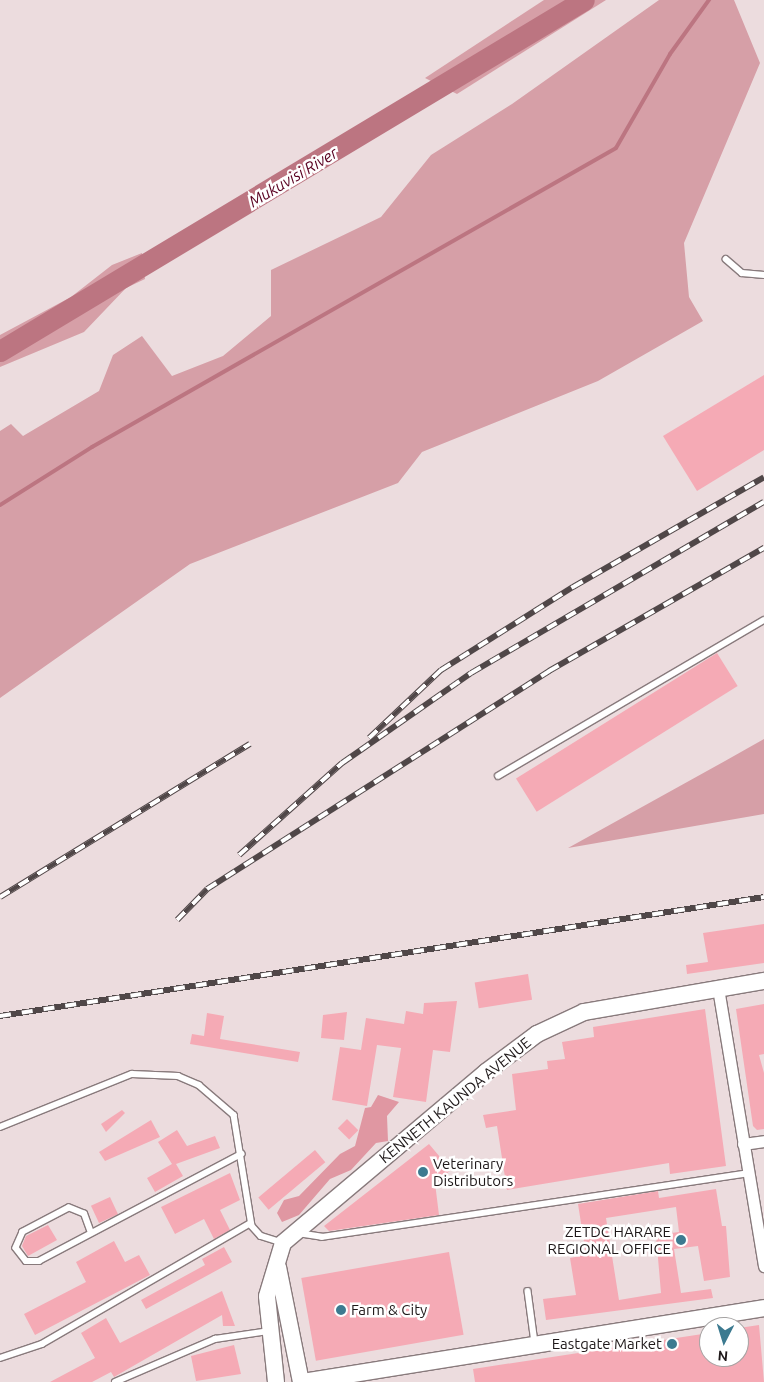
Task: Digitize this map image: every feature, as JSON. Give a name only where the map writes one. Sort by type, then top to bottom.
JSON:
[{"type":"main road","name":"KENNETH KAUNDA AVENUE","points":[[283,1243],[486,1072],[545,1030],[610,1006],[764,982]]},
{"type":"main road","points":[[276,1382],[269,1331],[267,1296],[278,1267],[283,1243]]},
{"type":"main road","points":[[278,1267],[302,1382],[764,1308]]},
{"type":"street","points":[[718,988],[764,1266]]},
{"type":"street","points":[[743,1144],[764,1141]]},
{"type":"lane","points":[[726,259],[742,273],[764,275]]},
{"type":"lane","points":[[498,776],[764,620]]},
{"type":"lane","points":[[0,1127],[132,1074],[154,1072],[199,1085],[228,1106],[237,1122],[251,1223],[261,1236],[283,1243]]},
{"type":"lane","points":[[91,1233],[84,1214],[69,1208],[23,1232],[16,1248],[20,1257],[32,1262],[91,1233],[241,1154]]},
{"type":"lane","points":[[295,1232],[322,1237],[748,1173]]},
{"type":"lane","points":[[0,1358],[42,1344],[251,1223]]},
{"type":"lane","points":[[528,1291],[535,1345]]},
{"type":"lane","points":[[115,1382],[215,1339],[269,1331]]},
{"type":"shaded area","points":[[544,0],[606,0],[457,94],[425,78]]},
{"type":"shaded area","points":[[659,0],[734,0],[760,63],[684,243],[689,297],[703,321],[598,381],[422,452],[398,483],[190,564],[0,698],[0,431],[11,424],[23,436],[99,391],[113,355],[142,336],[172,376],[223,356],[271,316],[271,270],[381,217],[431,155],[512,104]]},
{"type":"shaded area","points":[[142,253],[145,279],[126,288],[84,332],[0,367],[0,335],[71,297],[112,265]]},
{"type":"shaded area","points":[[764,739],[764,814],[568,848],[725,761]]},
{"type":"shaded area","points":[[378,1095],[399,1102],[387,1116],[388,1141],[376,1143],[351,1170],[330,1179],[299,1215],[282,1222],[277,1213],[284,1200],[299,1196],[340,1154],[355,1146],[365,1108],[371,1107]]},
{"type":"building","points":[[764,375],[764,450],[697,491],[663,436]]},
{"type":"building","points":[[717,653],[738,686],[537,812],[516,779]]},
{"type":"building","points":[[764,924],[764,963],[687,974],[686,965],[708,962],[703,933]]},
{"type":"building","points":[[528,974],[532,1000],[479,1008],[475,982]]},
{"type":"building","points":[[457,1001],[450,1052],[433,1050],[426,1102],[393,1097],[401,1048],[377,1045],[367,1106],[332,1100],[340,1047],[361,1050],[366,1018],[404,1024],[406,1011],[423,1014],[424,1003]]},
{"type":"building","points":[[764,1004],[764,1054],[759,1055],[764,1073],[764,1129],[757,1130],[753,1126],[736,1009]]},
{"type":"building","points":[[705,1009],[726,1166],[670,1174],[669,1163],[507,1190],[497,1126],[486,1128],[483,1115],[516,1110],[512,1074],[548,1069],[547,1061],[565,1059],[562,1042],[594,1037],[593,1027]]},
{"type":"building","points":[[347,1012],[344,1040],[321,1038],[323,1015]]},
{"type":"building","points":[[207,1013],[224,1016],[220,1039],[300,1052],[298,1062],[190,1044],[192,1034],[204,1036]]},
{"type":"building","points":[[122,1110],[125,1113],[106,1132],[101,1124]]},
{"type":"building","points":[[347,1119],[358,1130],[349,1140],[338,1128]]},
{"type":"building","points":[[151,1120],[160,1137],[105,1161],[99,1152]]},
{"type":"building","points":[[177,1130],[187,1146],[215,1136],[220,1148],[176,1164],[183,1176],[155,1192],[147,1178],[172,1164],[158,1142]]},
{"type":"building","points":[[429,1144],[451,1170],[435,1183],[439,1215],[329,1231],[324,1226]]},
{"type":"building","points":[[315,1150],[325,1162],[269,1210],[258,1198]]},
{"type":"building","points":[[230,1173],[240,1200],[220,1210],[230,1230],[214,1239],[204,1219],[175,1234],[161,1207]]},
{"type":"building","points":[[716,1189],[722,1226],[726,1226],[730,1277],[704,1281],[698,1246],[674,1249],[681,1293],[711,1289],[713,1298],[546,1320],[543,1299],[576,1295],[570,1258],[586,1255],[578,1204],[658,1191],[659,1198]],"holes":[[[676,1207],[679,1232],[656,1235],[661,1293],[619,1300],[606,1218]]]},
{"type":"building","points":[[110,1197],[118,1214],[99,1223],[91,1206]]},
{"type":"building","points":[[48,1225],[57,1240],[28,1256],[22,1246],[26,1236]]},
{"type":"building","points":[[114,1241],[125,1262],[139,1255],[150,1275],[35,1335],[24,1314],[86,1282],[76,1262]]},
{"type":"building","points":[[224,1247],[232,1262],[146,1309],[141,1300],[205,1265],[202,1259]]},
{"type":"building","points":[[449,1252],[464,1335],[316,1361],[301,1278]]},
{"type":"building","points":[[222,1291],[235,1326],[223,1326],[222,1315],[114,1377],[111,1372],[92,1382],[50,1382],[95,1358],[81,1333],[106,1318],[120,1343]]},
{"type":"building","name":"Eastgate Market","points":[[759,1325],[764,1382],[475,1382],[473,1369],[699,1335],[699,1367],[749,1367],[749,1326]]},
{"type":"building","points":[[234,1345],[241,1374],[196,1381],[191,1356]]},
{"type":"waterway","name":"Mukuvisi River","points":[[0,351],[584,0]]},
{"type":"waterway","points":[[0,505],[92,447],[616,148],[670,54],[709,0]]},
{"type":"railway","points":[[369,738],[441,670],[573,587],[764,477]]},
{"type":"railway","points":[[239,855],[342,763],[471,673],[764,502]]},
{"type":"railway","points":[[177,920],[207,889],[549,671],[764,548]]},
{"type":"railway","points":[[0,897],[250,744]]},
{"type":"railway","points":[[0,1016],[764,897]]},
{"type":"place","name":"Veterinary Distributors","points":[[423,1172]]},
{"type":"place","name":"ZETDC HARARE REGIONAL OFFICE","points":[[681,1240]]},
{"type":"place","name":"Farm & City","points":[[341,1310]]},
{"type":"place","name":"Eastgate Market","points":[[672,1344]]}]
